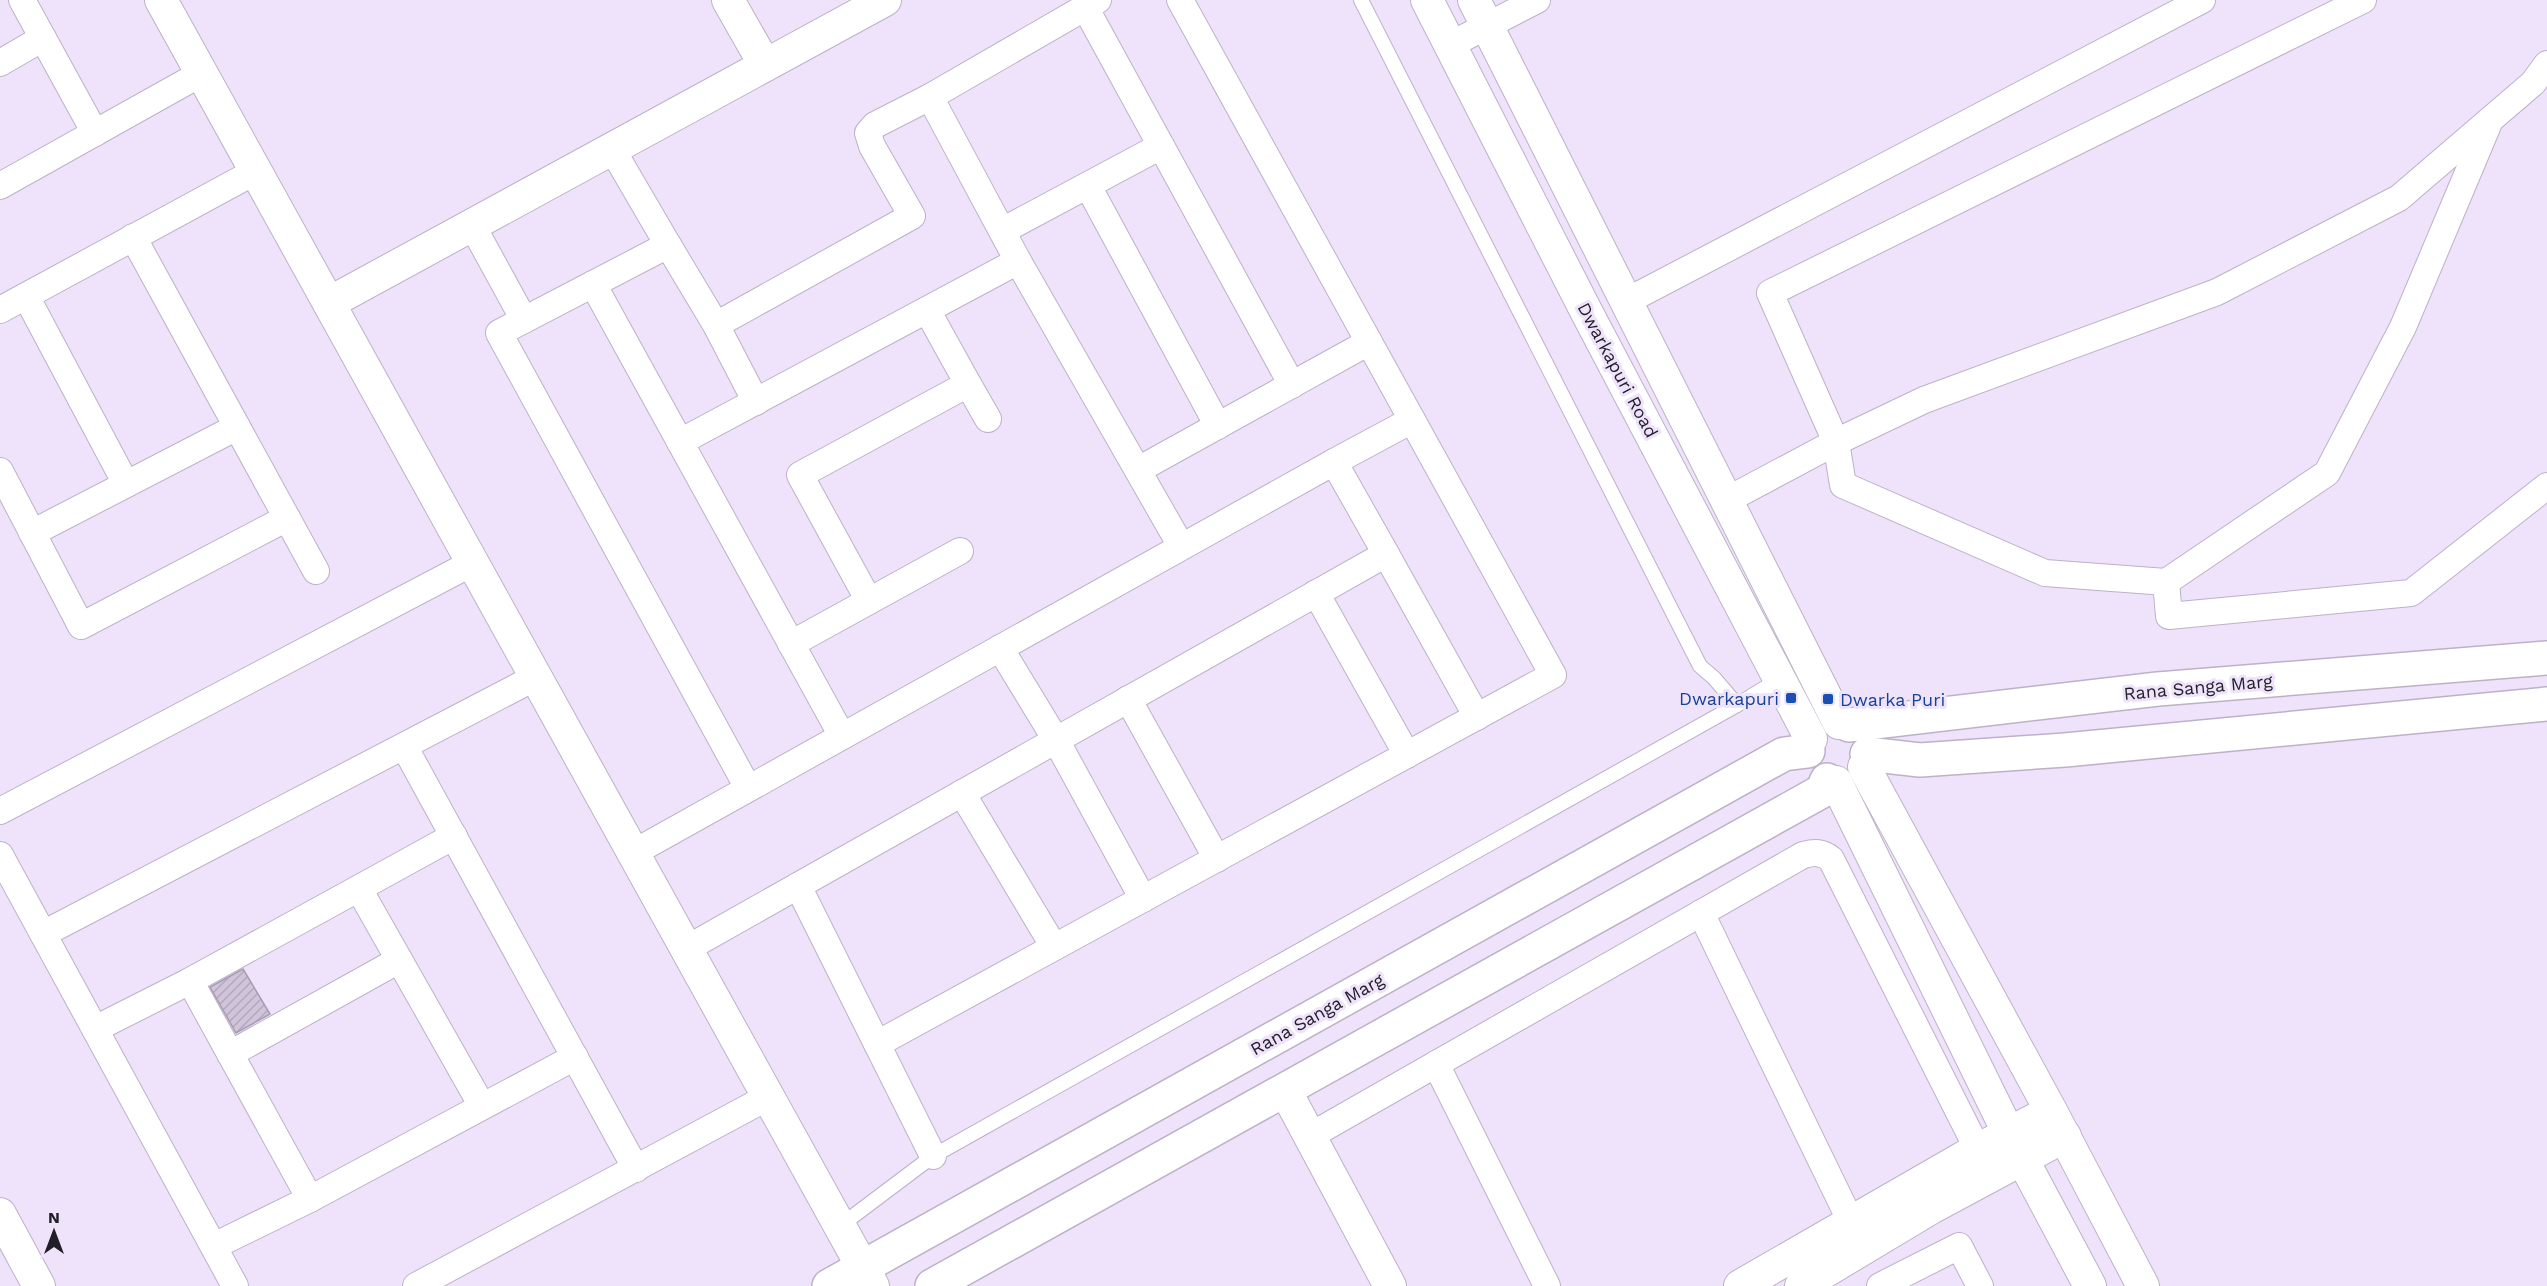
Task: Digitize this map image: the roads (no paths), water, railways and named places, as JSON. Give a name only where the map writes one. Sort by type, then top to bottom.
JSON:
[{"type":"main road","name":"Rana Sanga Marg","points":[[829,1286],[868,1277],[1784,754],[1827,735],[2158,689],[2547,658]]},
{"type":"main road","points":[[933,1286],[1822,791],[1848,771],[1863,737],[1827,735],[1813,768],[1848,771],[1920,760],[2065,750],[2547,704]]},
{"type":"street","points":[[22,0],[95,133]]},
{"type":"street","points":[[161,0],[868,1277]]},
{"type":"street","points":[[728,0],[765,65]]},
{"type":"street","points":[[329,303],[883,0]]},
{"type":"street","points":[[878,1044],[1554,675],[1180,0]]},
{"type":"street","name":"Dwarkapuri Road","points":[[1427,0],[1586,311],[1781,678],[1827,735]]},
{"type":"street","points":[[1450,45],[1480,13],[1537,0]]},
{"type":"street","points":[[1627,301],[2202,0]]},
{"type":"street","points":[[2363,0],[1770,293],[1836,442],[1843,485],[2045,573],[2166,582],[2328,473],[2403,327],[2489,121]]},
{"type":"street","points":[[716,325],[912,216],[872,146],[868,133],[875,125],[930,97],[1092,4],[1161,146],[1292,385]]},
{"type":"street","name":"Dwarkapuri Road","points":[[1480,13],[1727,500],[1827,735]]},
{"type":"street","points":[[0,63],[43,38]]},
{"type":"street","points":[[1727,500],[1836,442],[1924,400],[2217,292],[2399,198],[2533,83],[2547,64]]},
{"type":"street","points":[[0,186],[201,73]]},
{"type":"street","points":[[930,97],[1018,261],[1181,546]]},
{"type":"street","points":[[1002,231],[1161,146]]},
{"type":"street","points":[[612,149],[716,325],[756,402]]},
{"type":"street","points":[[0,310],[256,171]]},
{"type":"street","points":[[1088,186],[1218,426]]},
{"type":"street","points":[[472,225],[524,320]]},
{"type":"street","points":[[133,237],[316,571]]},
{"type":"street","points":[[668,245],[499,333],[748,788]]},
{"type":"street","points":[[680,442],[1018,261]]},
{"type":"street","points":[[593,284],[842,736]]},
{"type":"street","points":[[26,296],[126,484]]},
{"type":"street","points":[[927,310],[988,419]]},
{"type":"street","points":[[1138,470],[1370,342]]},
{"type":"street","points":[[869,601],[800,474],[968,384]]},
{"type":"street","points":[[633,853],[1181,546],[1412,420]]},
{"type":"street","points":[[32,533],[237,427]]},
{"type":"street","points":[[1334,462],[1477,717]]},
{"type":"street","points":[[0,471],[81,626],[286,518]]},
{"type":"street","points":[[2166,582],[2169,616],[2411,593],[2547,486]]},
{"type":"street","points":[[792,644],[960,551]]},
{"type":"street","points":[[686,949],[1386,554]]},
{"type":"street","points":[[0,811],[472,563]]},
{"type":"street","points":[[1316,593],[1407,755]]},
{"type":"street","points":[[1000,648],[1056,740],[1143,899]]},
{"type":"street","points":[[43,934],[536,677]]},
{"type":"street","points":[[1128,699],[1217,859]]},
{"type":"street","points":[[405,746],[636,1169]]},
{"type":"street","points":[[1848,771],[2058,1124],[2143,1286]]},
{"type":"street","points":[[1848,771],[2016,1147],[2091,1286]]},
{"type":"street","points":[[962,793],[1054,947]]},
{"type":"street","points":[[95,1029],[190,981],[454,836]]},
{"type":"street","points":[[1310,1136],[1803,855],[1813,853],[1824,854],[1831,859],[1978,1150]]},
{"type":"street","points":[[0,855],[235,1286]]},
{"type":"street","points":[[798,886],[933,1156]]},
{"type":"street","points":[[359,888],[482,1106]]},
{"type":"street","points":[[1701,913],[1851,1222]]},
{"type":"street","points":[[230,1054],[399,960]]},
{"type":"street","points":[[190,981],[310,1198]]},
{"type":"street","points":[[214,1246],[310,1198],[575,1057]]},
{"type":"street","points":[[1436,1064],[1547,1286]]},
{"type":"street","points":[[1285,1090],[1390,1286]]},
{"type":"street","points":[[416,1286],[768,1097]]},
{"type":"street","points":[[1801,1286],[1931,1208],[2016,1147],[2058,1124]]},
{"type":"street","points":[[1740,1286],[1978,1150],[2016,1147]]},
{"type":"street","points":[[0,1214],[39,1286]]},
{"type":"street","points":[[1880,1286],[1959,1246],[1980,1286]]},
{"type":"lane","points":[[1361,0],[1700,666],[1714,678],[1737,705]]},
{"type":"lane","points":[[840,1226],[933,1156],[1737,705],[1781,678]]},
{"type":"place","name":"Dwarkapuri","points":[[1791,698]]},
{"type":"place","name":"Dwarka Puri","points":[[1828,699]]}]
